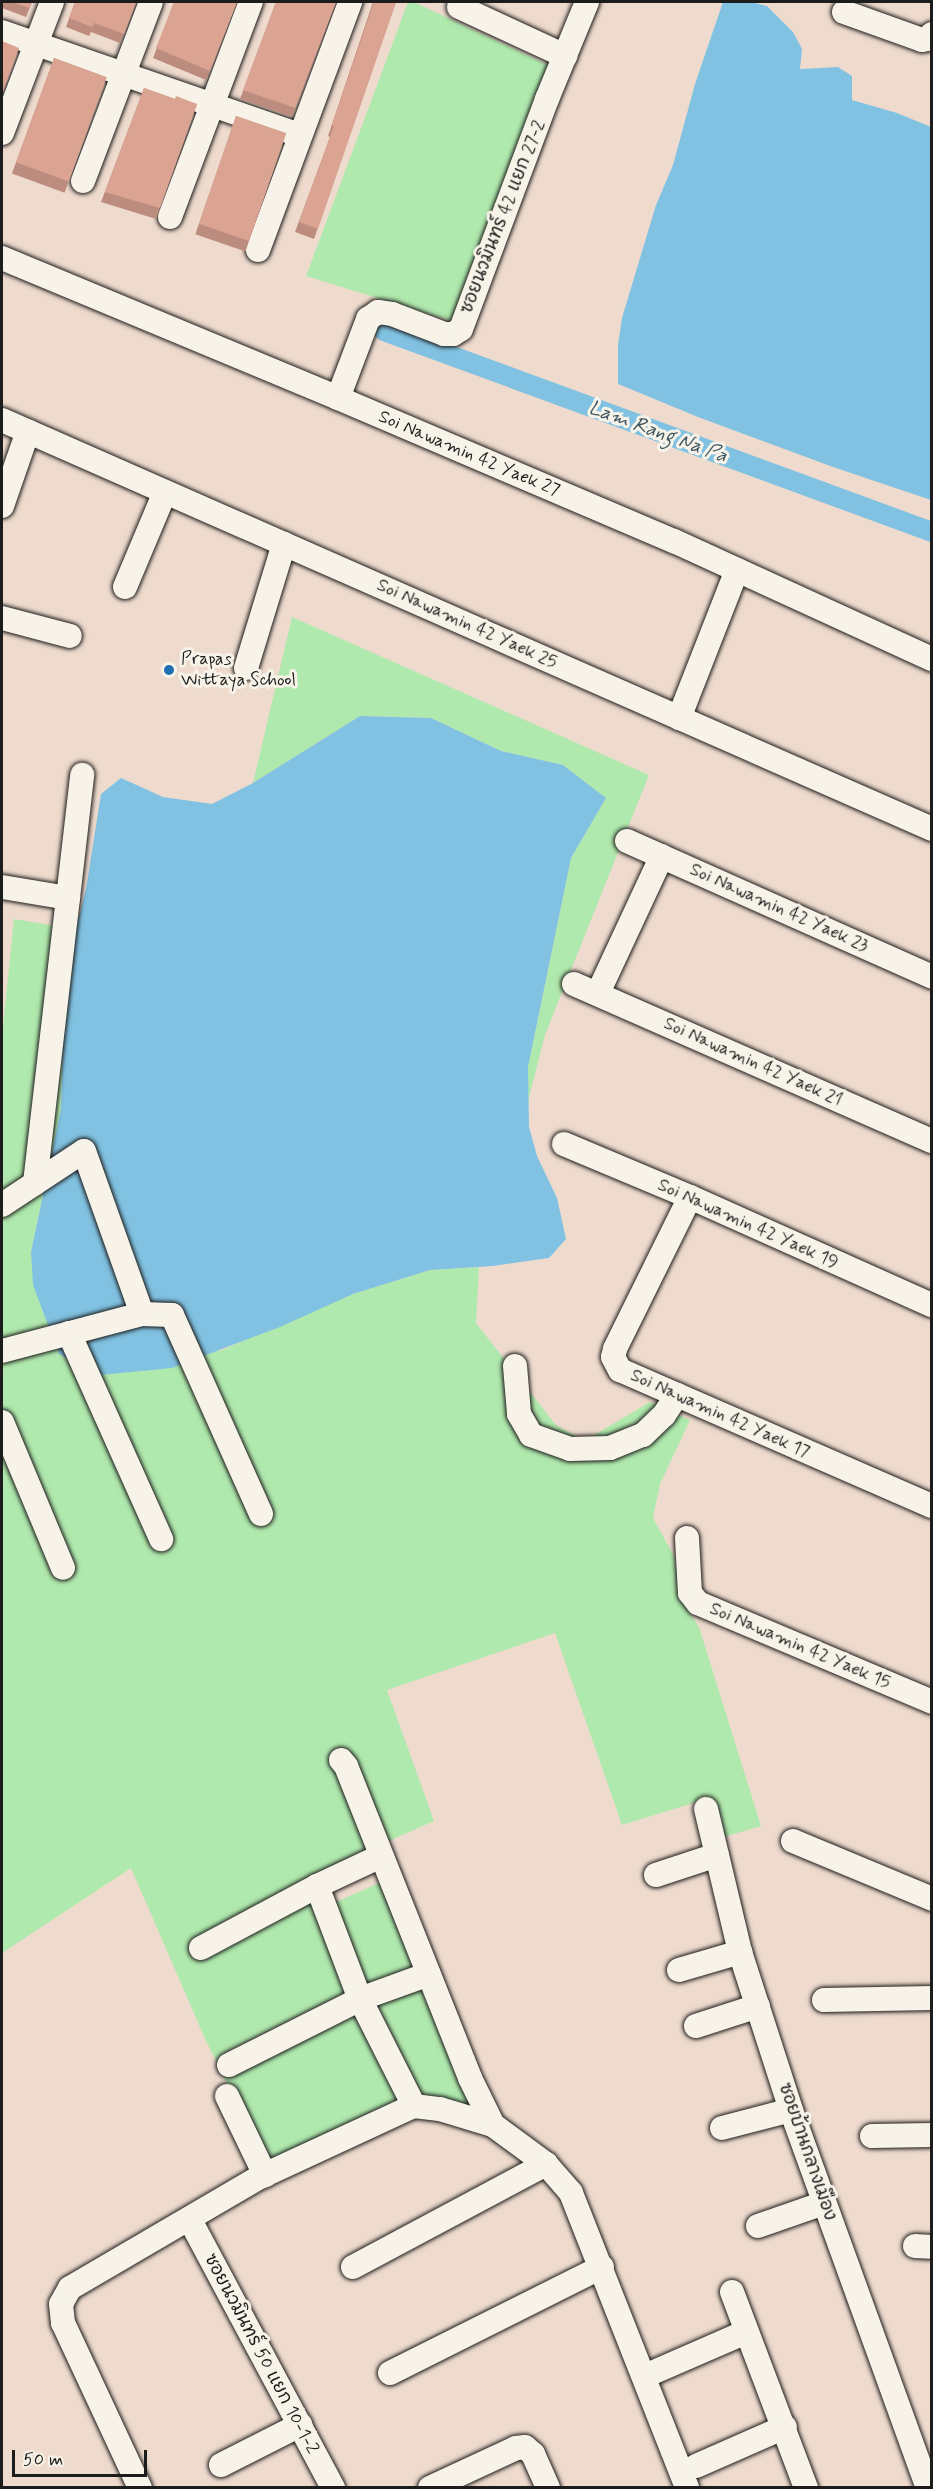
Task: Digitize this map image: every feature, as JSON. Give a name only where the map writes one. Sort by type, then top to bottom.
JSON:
[{"type":"street","points":[[2,133],[52,2]]},
{"type":"street","points":[[82,181],[151,2]]},
{"type":"street","points":[[170,217],[251,2]]},
{"type":"street","points":[[258,250],[350,2]]},
{"type":"street","name":"ซอยนวมินทร์ 42 แยก 27-2","points":[[338,398],[368,319],[378,312],[392,314],[444,334],[453,334],[461,328],[587,2]]},
{"type":"street","points":[[459,7],[565,56]]},
{"type":"street","points":[[844,12],[921,40],[932,34]]},
{"type":"street","points":[[2,32],[300,135]]},
{"type":"street","name":"Soi Nawamin 42 Yaek 27","points":[[2,258],[338,398],[736,570],[932,659]]},
{"type":"street","name":"Soi Nawamin 42 Yaek 25","points":[[2,420],[932,829]]},
{"type":"street","points":[[2,506],[28,431]]},
{"type":"street","points":[[125,586],[165,492]]},
{"type":"street","points":[[246,668],[284,544]]},
{"type":"street","points":[[679,718],[736,570]]},
{"type":"street","points":[[2,618],[70,636]]},
{"type":"street","points":[[35,1183],[82,775]]},
{"type":"street","name":"Soi Nawamin 42 Yaek 23","points":[[627,841],[932,977]]},
{"type":"street","points":[[598,993],[662,856]]},
{"type":"street","points":[[2,887],[68,898]]},
{"type":"street","name":"Soi Nawamin 42 Yaek 21","points":[[574,984],[932,1141]]},
{"type":"street","name":"Soi Nawamin 42 Yaek 19","points":[[564,1144],[690,1197],[932,1305]]},
{"type":"street","points":[[2,1205],[84,1151],[142,1314]]},
{"type":"street","name":"Soi Nawamin 42 Yaek 17","points":[[690,1197],[613,1357],[620,1370],[932,1506]]},
{"type":"street","points":[[2,1351],[142,1314],[172,1315],[261,1514]]},
{"type":"street","points":[[69,1333],[161,1539]]},
{"type":"street","points":[[515,1366],[519,1414],[531,1435],[570,1449],[610,1448],[643,1435],[664,1415],[677,1395]]},
{"type":"street","points":[[2,1422],[63,1568]]},
{"type":"street","name":"Soi Nawamin 42 Yaek 15","points":[[687,1538],[690,1593],[698,1603],[932,1702]]},
{"type":"street","points":[[340,1760],[346,1766],[470,2078],[493,2125]]},
{"type":"street","name":"ซอยบ้านกลางเมือง","points":[[706,1809],[740,1952],[791,2110],[928,2487]]},
{"type":"street","points":[[793,1841],[932,1899]]},
{"type":"street","points":[[656,1875],[717,1854]]},
{"type":"street","points":[[201,1948],[317,1886],[381,1856]]},
{"type":"street","points":[[317,1886],[360,1999],[414,2106]]},
{"type":"street","points":[[679,1970],[740,1952]]},
{"type":"street","points":[[229,2065],[360,1999],[429,1974]]},
{"type":"street","points":[[824,2000],[932,1998]]},
{"type":"street","points":[[696,2026],[758,2006]]},
{"type":"street","points":[[227,2096],[265,2175]]},
{"type":"street","points":[[140,2487],[63,2323],[61,2304],[70,2288],[265,2175],[414,2106],[440,2109],[493,2125],[546,2164],[571,2193],[692,2477],[785,2427]]},
{"type":"street","points":[[722,2128],[791,2110]]},
{"type":"street","points":[[872,2136],[932,2135]]},
{"type":"street","points":[[354,2267],[546,2164]]},
{"type":"street","points":[[758,2226],[824,2203]]},
{"type":"street","name":"ซอยนวมินทร์ 50 แยก 10-1-2","points":[[190,2220],[333,2487]]},
{"type":"street","points":[[390,2373],[602,2267]]},
{"type":"street","points":[[732,2292],[806,2487]]},
{"type":"street","points":[[654,2372],[746,2332]]},
{"type":"street","points":[[221,2465],[300,2426]]},
{"type":"street","points":[[430,2487],[516,2448],[525,2447],[533,2454],[548,2487]]},
{"type":"green space","points":[[408,2],[414,2],[550,66],[452,321],[306,276]]},
{"type":"green space","points":[[292,617],[649,775],[545,1035],[528,1101],[528,1067],[571,858],[606,798],[563,765],[501,751],[431,718],[360,716],[253,783]]},
{"type":"green space","points":[[14,919],[75,929],[63,1035],[61,1109],[31,1252],[220,1351],[353,1294],[430,1270],[479,1267],[476,1323],[555,1424],[584,1441],[650,1402],[690,1420],[660,1484],[653,1518],[674,1556],[682,1601],[699,1627],[761,1826],[724,1837],[700,1801],[622,1825],[555,1633],[387,1690],[434,1821],[310,1876],[320,1909],[386,1880],[477,2109],[403,2102],[267,2164],[206,2041],[131,1868],[2,1953],[2,1036]]},
{"type":"water","points":[[723,2],[751,2],[767,6],[793,32],[802,49],[800,69],[838,67],[852,76],[852,100],[897,113],[931,127],[931,500],[698,417],[618,384],[618,345],[622,318],[656,205],[673,165],[695,84]]},
{"type":"water","points":[[360,716],[431,718],[501,751],[563,765],[606,798],[571,858],[528,1067],[529,1127],[537,1156],[557,1198],[566,1239],[549,1258],[493,1266],[430,1270],[353,1294],[280,1327],[172,1368],[100,1375],[59,1354],[33,1285],[31,1252],[61,1109],[63,1035],[71,948],[86,889],[101,794],[121,778],[163,797],[212,804],[253,783]]},
{"type":"building","points":[[12,2],[31,2],[29,8]]},
{"type":"building","points":[[75,2],[136,2],[124,34],[94,23],[92,27],[69,18]]},
{"type":"building","points":[[174,2],[237,2],[210,71],[156,48]]},
{"type":"building","points":[[276,2],[336,2],[295,108],[243,90]]},
{"type":"building","points":[[374,2],[396,2],[318,229],[299,222],[334,126],[332,125]]},
{"type":"building","points":[[2,41],[19,48],[2,94]]},
{"type":"building","points":[[54,58],[107,77],[69,181],[16,162]]},
{"type":"building","points":[[144,88],[197,104],[160,208],[105,192]]},
{"type":"building","points":[[236,116],[286,133],[249,241],[199,224]]},
{"type":"waterway","name":"Lam Rang Na Pa","points":[[384,331],[932,532]]},
{"type":"place","name":"Prapas Wittaya School","points":[[169,670]]}]
